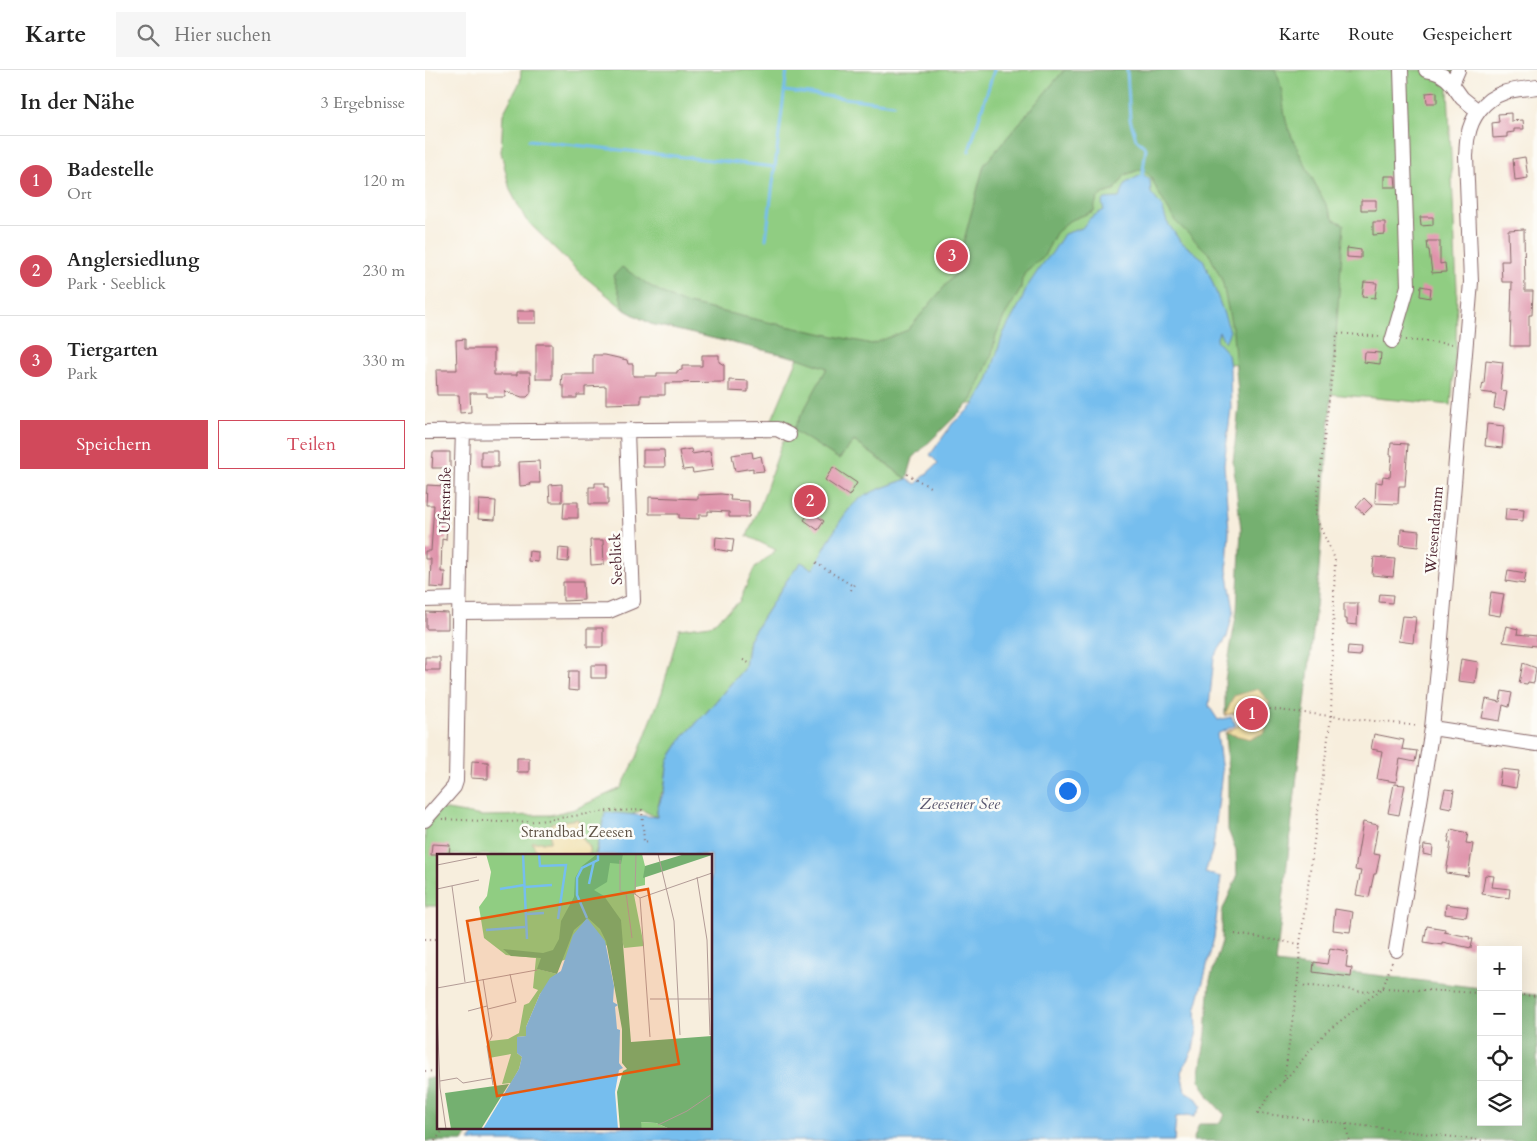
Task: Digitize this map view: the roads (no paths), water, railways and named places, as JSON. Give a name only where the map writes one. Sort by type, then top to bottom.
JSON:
[{"type":"street","points":[[1393,340],[1408,286],[1399,70],[1407,70]]},
{"type":"street","points":[[1426,70],[1437,72],[1445,77],[1462,98],[1478,111],[1488,100],[1502,93],[1537,87]]},
{"type":"street","points":[[1452,84],[1458,70]]},
{"type":"street","name":"Wiesendamm","points":[[1396,950],[1433,728],[1471,282],[1466,156],[1468,136],[1478,111]]},
{"type":"street","points":[[425,432],[777,429],[789,435]]},
{"type":"street","name":"Uferstraße","points":[[425,820],[454,787],[456,781],[463,431]]},
{"type":"street","name":"Seeblick","points":[[459,605],[609,611],[633,601],[627,431]]},
{"type":"street","points":[[425,600],[459,605]]},
{"type":"street","points":[[1433,728],[1537,744]]},
{"type":"water","name":"Zeesener See","points":[[1143,174],[1150,180],[1151,193],[1162,207],[1167,222],[1180,241],[1203,259],[1230,331],[1225,342],[1219,332],[1216,341],[1228,354],[1230,368],[1231,409],[1224,464],[1229,530],[1227,570],[1234,610],[1227,637],[1214,657],[1209,706],[1218,720],[1231,717],[1236,725],[1217,734],[1222,772],[1213,848],[1205,873],[1221,877],[1214,938],[1196,1007],[1197,1031],[1193,1049],[1181,1072],[1185,1091],[1197,1099],[1201,1107],[1194,1117],[1188,1115],[1176,1117],[1174,1141],[469,1141],[479,1128],[713,1128],[713,854],[596,854],[605,812],[657,817],[657,810],[664,790],[668,760],[683,737],[745,667],[749,639],[787,580],[801,562],[813,569],[841,519],[856,502],[869,493],[907,479],[916,484],[938,463],[930,455],[953,423],[973,406],[988,381],[1003,334],[1027,287],[1041,266],[1064,234],[1082,228],[1090,218],[1104,210],[1102,203],[1105,199],[1119,198],[1126,183]]},
{"type":"waterway","points":[[766,239],[787,70]]},
{"type":"waterway","points":[[969,151],[994,70]]},
{"type":"waterway","points":[[1127,70],[1130,119],[1136,139],[1146,148],[1142,178]]},
{"type":"waterway","points":[[784,91],[894,104]]},
{"type":"waterway","points":[[529,140],[775,167]]},
{"type":"place","name":"Tiergarten","points":[[952,256]]},
{"type":"place","name":"Anglersiedlung","points":[[810,501]]},
{"type":"place","name":"Badestelle","points":[[1252,714]]},
{"type":"park label","name":"Strandbad Zeesen","points":[[577,832]]}]
